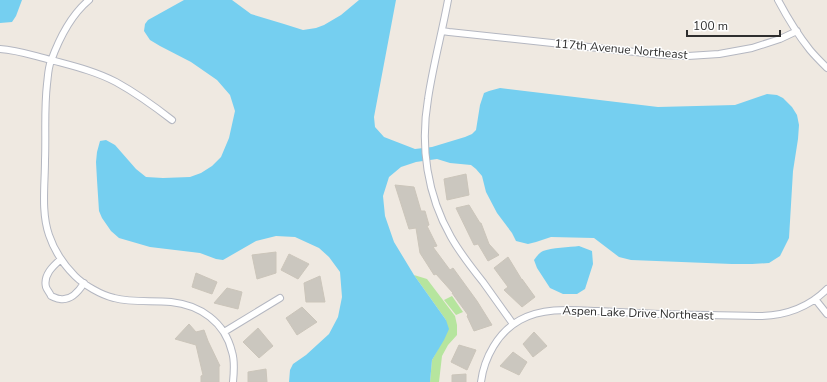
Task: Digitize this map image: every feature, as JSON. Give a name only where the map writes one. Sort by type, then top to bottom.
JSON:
[{"type":"street","points":[[89,0],[79,10],[62,36],[51,60],[47,79],[45,116],[45,206],[49,236],[61,259],[74,276],[102,294],[113,298],[136,301],[182,303],[200,310],[217,322],[224,332],[232,352],[234,361],[233,382]]},
{"type":"street","points":[[448,0],[427,100],[425,125],[427,169],[436,203],[451,237],[471,268],[513,324]]},
{"type":"street","points":[[778,0],[797,31],[810,49],[827,68]]},
{"type":"street","name":"117th Avenue Northeast","points":[[442,30],[516,40],[672,56],[719,54],[752,48],[780,39],[797,31]]},
{"type":"street","points":[[0,49],[16,51],[91,71],[115,82],[172,120]]},
{"type":"street","points":[[61,259],[48,274],[46,286],[51,296],[66,299],[77,292],[84,283]]},
{"type":"street","name":"Aspen Lake Drive Northeast","points":[[481,382],[482,372],[486,361],[499,338],[513,324],[533,314],[546,311],[579,310],[695,315],[772,316],[799,309],[816,299],[827,289]]},
{"type":"street","points":[[224,332],[280,298]]},
{"type":"street","points":[[816,299],[827,314]]},
{"type":"green space","points":[[414,275],[427,279],[455,316],[457,335],[448,345],[442,356],[439,382],[430,382],[432,360],[437,351],[446,320]]},
{"type":"green space","points":[[452,296],[463,312],[456,315],[444,300]]},
{"type":"water","points":[[0,0],[22,0],[12,22],[0,23]]},
{"type":"water","points":[[184,0],[232,0],[251,14],[303,30],[324,25],[341,15],[359,0],[396,0],[374,117],[375,127],[384,137],[415,149],[432,147],[472,134],[476,130],[480,105],[484,93],[500,88],[658,107],[735,105],[767,94],[777,95],[783,98],[792,107],[797,115],[799,125],[793,171],[789,238],[780,256],[769,263],[752,264],[631,260],[619,257],[594,238],[551,237],[528,244],[516,241],[497,213],[486,192],[482,176],[471,165],[450,163],[437,159],[416,162],[401,167],[389,177],[383,196],[385,216],[394,242],[414,275],[446,320],[449,329],[432,360],[430,382],[289,382],[290,370],[293,364],[306,355],[329,334],[338,317],[342,297],[340,272],[329,257],[319,248],[295,237],[276,236],[256,241],[223,260],[216,259],[200,253],[150,247],[119,238],[111,231],[99,211],[96,162],[100,141],[106,140],[115,145],[136,169],[146,177],[163,178],[190,177],[201,173],[212,166],[221,157],[229,138],[235,111],[230,95],[217,80],[191,62],[150,40],[144,31],[145,24],[148,20]]},
{"type":"water","points":[[579,246],[592,251],[593,264],[585,289],[577,294],[563,294],[550,288],[537,268],[534,260],[543,251]]},
{"type":"building","points":[[466,174],[469,195],[447,200],[444,179]]},
{"type":"building","points":[[395,185],[414,187],[421,211],[425,211],[429,225],[427,226],[437,246],[433,247],[450,270],[453,268],[492,325],[474,331],[467,316],[468,315],[453,293],[436,274],[434,275],[420,253],[416,228],[409,229]]},
{"type":"building","points":[[469,205],[481,223],[489,244],[499,255],[488,261],[478,244],[474,245],[456,208]]},
{"type":"building","points":[[276,252],[276,273],[257,279],[252,255]]},
{"type":"building","points":[[289,254],[309,264],[298,279],[281,270]]},
{"type":"building","points":[[508,257],[522,280],[535,297],[522,307],[504,290],[508,287],[494,268]]},
{"type":"building","points":[[196,273],[217,282],[212,294],[192,287]]},
{"type":"building","points":[[320,276],[325,302],[306,302],[304,283]]},
{"type":"building","points":[[227,288],[242,292],[238,309],[214,303]]},
{"type":"building","points":[[302,307],[317,322],[297,335],[286,318]]},
{"type":"building","points":[[189,324],[196,332],[204,330],[220,366],[219,382],[201,382],[201,376],[203,375],[196,345],[175,339]]},
{"type":"building","points":[[258,328],[273,346],[259,358],[243,342]]},
{"type":"building","points":[[534,332],[547,346],[533,357],[523,344]]},
{"type":"building","points":[[459,345],[476,350],[467,370],[451,362]]},
{"type":"building","points":[[513,352],[527,362],[519,375],[500,366]]},
{"type":"building","points":[[266,369],[267,382],[248,382],[248,372]]},
{"type":"building","points":[[466,374],[466,382],[452,382],[452,375]]}]
